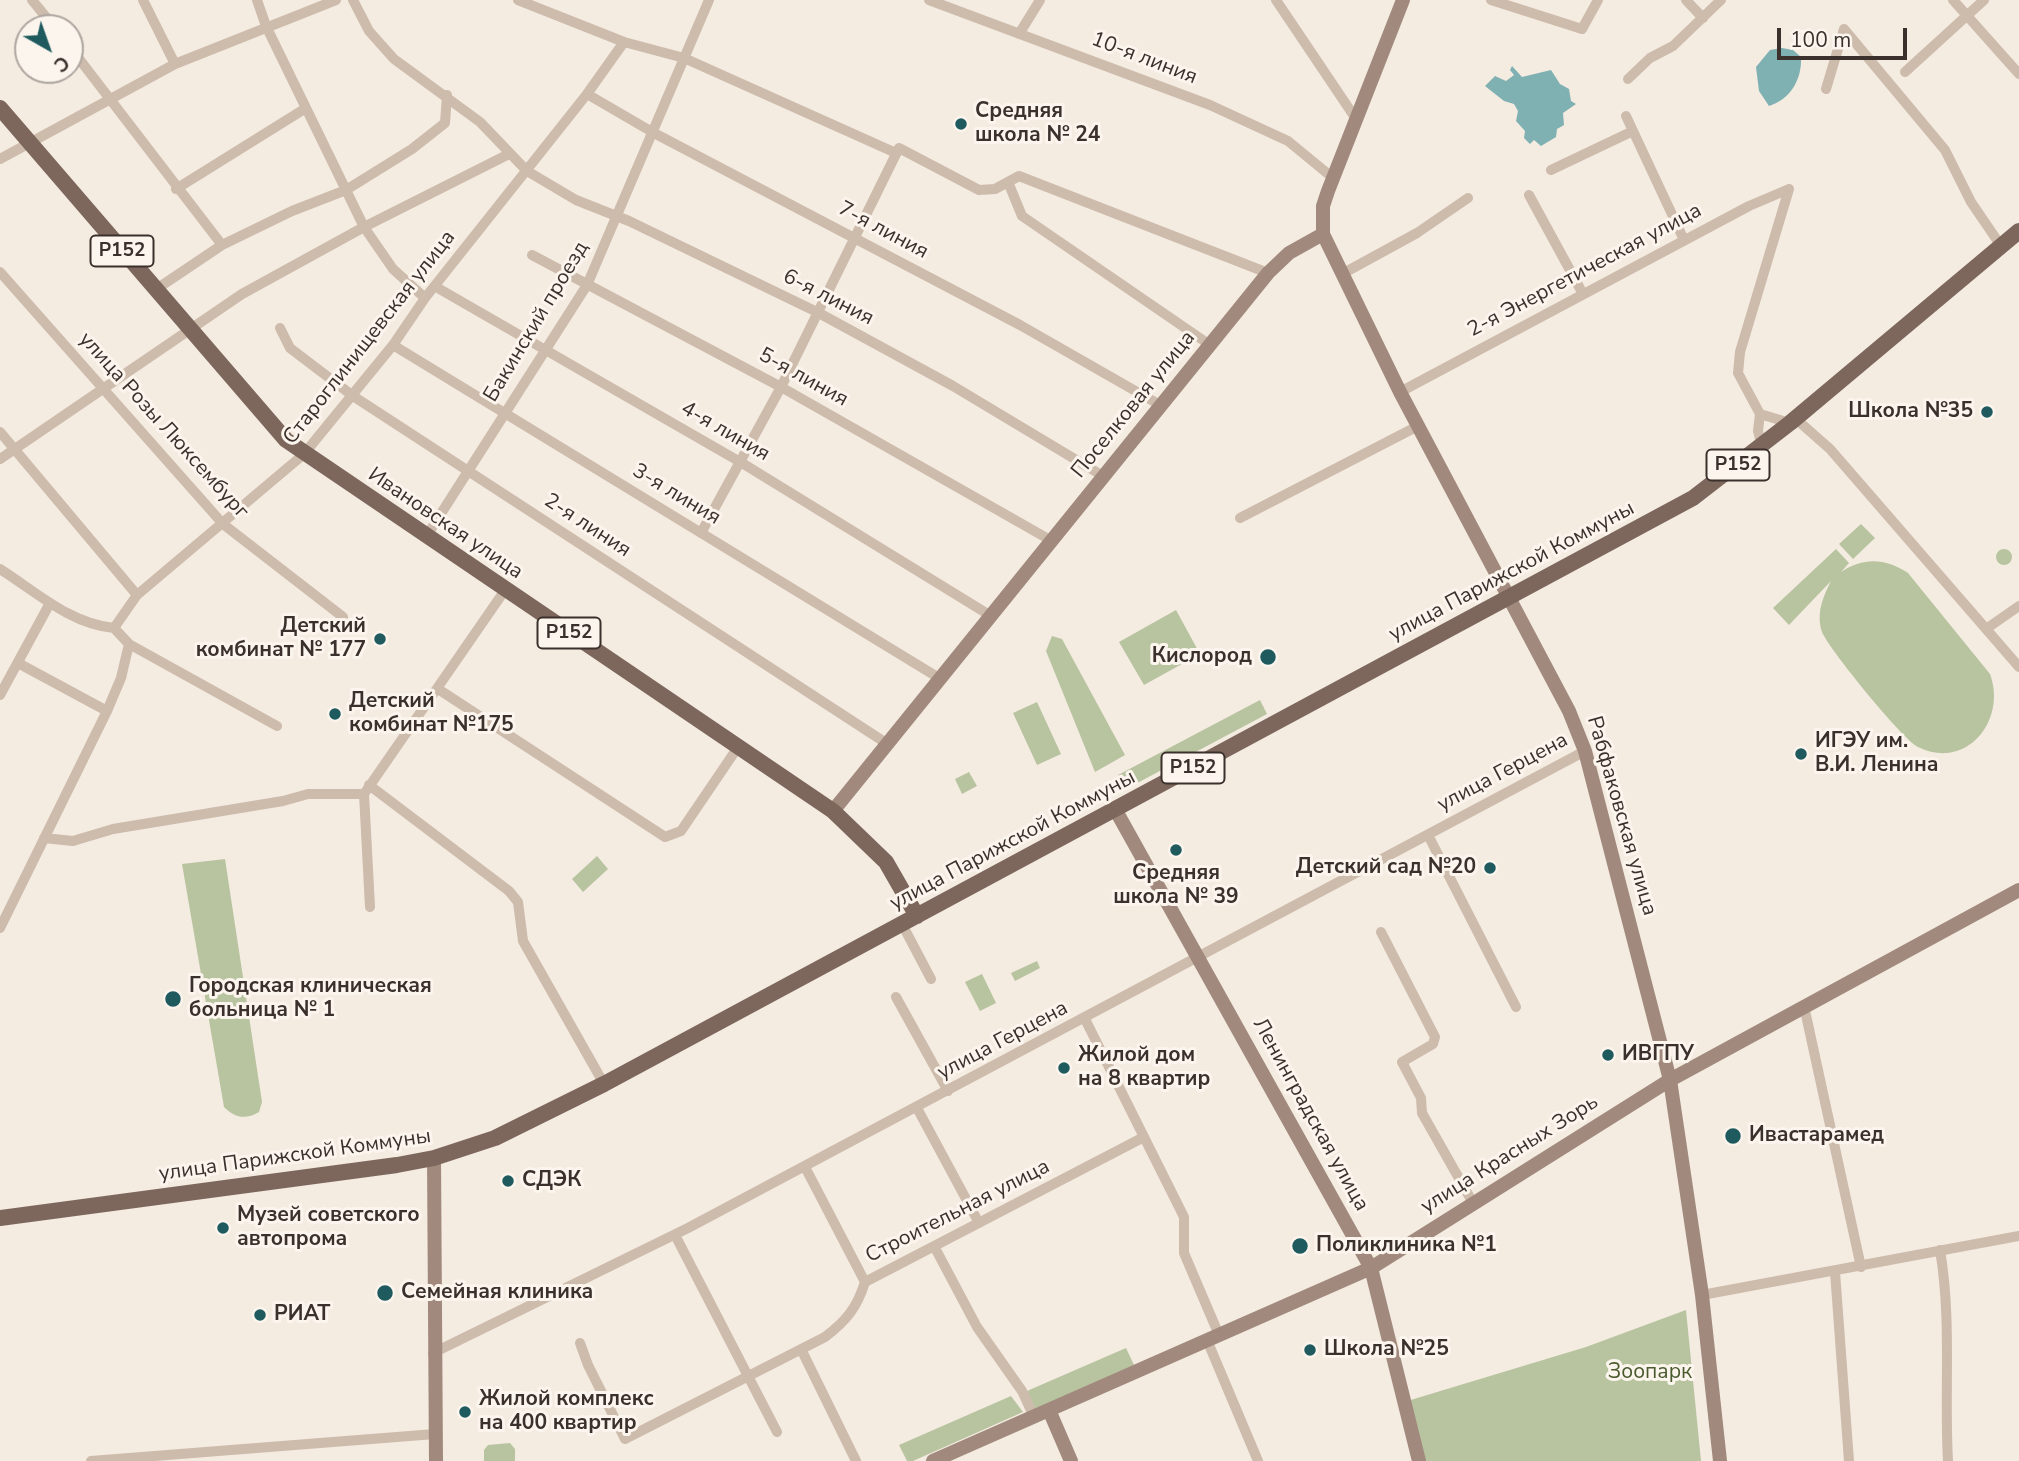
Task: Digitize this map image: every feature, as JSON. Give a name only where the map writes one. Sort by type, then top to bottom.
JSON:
[{"type":"main road","name":"Ивановская улица","points":[[0,108],[272,426],[304,454],[833,811],[886,862],[917,916]]},
{"type":"main road","name":"улица Парижской Коммуны","points":[[0,1218],[434,1158],[507,1133],[604,1084],[1693,498],[1793,421],[2019,231]]},
{"type":"street","points":[[32,0],[44,14]]},
{"type":"street","points":[[143,0],[175,64]]},
{"type":"street","points":[[257,0],[266,26],[364,227],[393,269],[425,298]]},
{"type":"street","points":[[0,159],[175,64],[336,0]]},
{"type":"street","name":"6-я линия","points":[[353,0],[369,31],[394,59],[447,95],[480,122],[527,171],[576,200],[619,216],[817,312],[953,386],[1103,476]]},
{"type":"street","points":[[518,0],[624,42],[684,58],[897,151],[979,190],[995,189],[1019,176],[1037,181],[1268,273]]},
{"type":"street","name":"Бакинский проезд","points":[[426,537],[587,285],[619,216],[709,0]]},
{"type":"street","name":"10-я линия","points":[[929,0],[1210,104],[1287,141],[1333,178]]},
{"type":"street","points":[[1019,34],[1040,0]]},
{"type":"street","points":[[1276,0],[1356,119]]},
{"type":"street","points":[[1323,234],[1323,206],[1403,0]]},
{"type":"street","points":[[1491,0],[1581,29],[1598,0]]},
{"type":"street","points":[[1686,0],[1703,18]]},
{"type":"street","points":[[1628,79],[1650,58],[1673,46],[1721,0]]},
{"type":"street","points":[[1953,0],[2019,74]]},
{"type":"street","points":[[1905,72],[1984,0]]},
{"type":"street","points":[[1826,89],[1844,29],[1945,150],[1972,202],[2001,246]]},
{"type":"street","name":"Староглинищевская улица","points":[[114,628],[137,594],[304,454],[393,345],[425,298],[587,94],[624,42]]},
{"type":"street","points":[[84,64],[176,189],[222,245]]},
{"type":"street","name":"7-я линия","points":[[587,94],[654,133],[1088,362],[1160,405]]},
{"type":"street","points":[[155,289],[222,245],[292,211],[346,190],[412,149],[445,123],[447,95]]},
{"type":"street","points":[[176,189],[306,108]]},
{"type":"street","points":[[1626,116],[1684,240]]},
{"type":"street","points":[[1551,170],[1633,131]]},
{"type":"street","points":[[701,533],[742,463],[781,387],[897,151]]},
{"type":"street","points":[[0,459],[242,294],[364,227],[509,154]]},
{"type":"street","points":[[1008,182],[1021,216],[1210,345]]},
{"type":"street","name":"2-я Энергетическая улица","points":[[1400,392],[1749,206],[1789,190],[1740,352],[1738,373],[1760,414]]},
{"type":"street","points":[[1529,195],[1583,294]]},
{"type":"street","points":[[1342,274],[1417,233],[1468,198]]},
{"type":"street","name":"Поселковая улица","points":[[833,811],[1268,273],[1289,253],[1323,234]]},
{"type":"street","name":"Рабфаковская улица","points":[[1323,234],[1400,392],[1569,711],[1585,751],[1670,1080],[1702,1294],[1720,1461]]},
{"type":"street","name":"5-я линия","points":[[532,255],[781,387],[1052,541]]},
{"type":"street","name":"улица Розы Люксембург","points":[[0,272],[223,524],[343,617]]},
{"type":"street","name":"4-я линия","points":[[436,286],[742,463],[991,616]]},
{"type":"street","name":"2-я линия","points":[[280,328],[290,348],[352,396],[886,743]]},
{"type":"street","name":"3-я линия","points":[[393,345],[939,678]]},
{"type":"street","points":[[1762,446],[1758,431],[1760,414],[1793,421],[1830,449],[2019,667]]},
{"type":"street","points":[[1240,518],[1418,426]]},
{"type":"street","points":[[0,432],[137,594]]},
{"type":"street","points":[[0,569],[50,603],[96,626],[114,628],[129,645],[277,726]]},
{"type":"street","points":[[370,906],[367,790],[505,590]]},
{"type":"street","points":[[0,695],[50,603]]},
{"type":"street","points":[[1986,629],[2019,606]]},
{"type":"street","points":[[0,928],[107,711],[121,678],[129,645]]},
{"type":"street","points":[[18,663],[107,711]]},
{"type":"street","points":[[438,689],[665,837],[681,831],[738,747]]},
{"type":"street","name":"улица Герцена","points":[[433,1353],[675,1235],[1199,959],[1585,751]]},
{"type":"street","points":[[44,838],[74,841],[113,829],[283,801],[308,794],[367,790],[509,891],[518,902],[523,941],[604,1084]]},
{"type":"street","name":"Ленинградская улица","points":[[1115,809],[1371,1268],[1419,1461]]},
{"type":"street","points":[[1428,835],[1516,1007]]},
{"type":"street","name":"улица Красных Зорь","points":[[933,1461],[1371,1268],[1670,1080],[2019,890]]},
{"type":"street","points":[[0,898],[12,904]]},
{"type":"street","points":[[902,924],[931,979]]},
{"type":"street","points":[[1381,932],[1435,1037],[1433,1044],[1402,1062],[1421,1098],[1422,1113],[1474,1203]]},
{"type":"street","points":[[896,997],[948,1091]]},
{"type":"street","points":[[1804,1006],[1861,1267]]},
{"type":"street","points":[[1084,1019],[1184,1217],[1184,1253],[1258,1461]]},
{"type":"street","points":[[917,1108],[979,1223]]},
{"type":"street","name":"Строительная улица","points":[[580,1343],[587,1365],[625,1439],[801,1349],[846,1321],[858,1303],[865,1282],[1144,1137]]},
{"type":"street","points":[[434,1158],[433,1353],[436,1461]]},
{"type":"street","points":[[805,1167],[865,1282]]},
{"type":"street","points":[[675,1235],[778,1432]]},
{"type":"street","points":[[1702,1294],[1835,1272],[2019,1236]]},
{"type":"street","points":[[934,1246],[977,1327],[1022,1391],[1034,1417]]},
{"type":"street","points":[[1940,1250],[1947,1295],[1948,1461]]},
{"type":"street","points":[[1835,1272],[1849,1461]]},
{"type":"street","points":[[801,1349],[856,1461]]},
{"type":"street","points":[[1049,1410],[1071,1461]]},
{"type":"street","points":[[91,1461],[435,1434]]},
{"type":"green space","points":[[1861,524],[1875,538],[1853,559],[1839,544]]},
{"type":"green space","points":[[1836,549],[1849,563],[1841,572],[1858,564],[1874,561],[1891,564],[1908,573],[1990,674],[1994,691],[1988,724],[1979,737],[1967,747],[1936,753],[1918,747],[1867,693],[1837,656],[1822,632],[1820,612],[1831,581],[1789,625],[1773,608]]},
{"type":"green space","points":[[2004,549],[2012,557],[2004,565],[1996,557]]},
{"type":"green space","points":[[1176,610],[1200,654],[1144,685],[1119,642]]},
{"type":"green space","points":[[1052,636],[1062,639],[1125,755],[1095,772],[1046,651]]},
{"type":"green space","points":[[1260,700],[1267,714],[1126,789],[1118,775]]},
{"type":"green space","points":[[1037,702],[1061,754],[1037,765],[1013,713]]},
{"type":"green space","points":[[969,772],[977,786],[962,794],[955,779]]},
{"type":"green space","points":[[597,856],[608,869],[583,892],[572,879]]},
{"type":"green space","points":[[225,859],[262,1102],[259,1112],[245,1117],[236,1116],[224,1107],[182,864]]},
{"type":"green space","points":[[1037,961],[1040,968],[1015,981],[1011,973]]},
{"type":"green space","points":[[982,974],[996,1003],[980,1011],[965,982]]},
{"type":"green space","name":"Зоопарк","points":[[1686,1310],[1701,1461],[1418,1461],[1404,1402],[1586,1347]]},
{"type":"green space","points":[[1126,1348],[1134,1365],[1035,1409],[1027,1391]]},
{"type":"green space","points":[[1011,1396],[1023,1412],[913,1461],[907,1461],[899,1445]]},
{"type":"green space","points":[[510,1443],[515,1449],[515,1461],[484,1461],[484,1450],[488,1445]]},
{"type":"water","points":[[1770,50],[1793,50],[1801,57],[1800,73],[1789,93],[1769,106],[1759,91],[1756,67]]},
{"type":"water","points":[[1512,66],[1522,77],[1551,70],[1560,84],[1569,89],[1571,101],[1576,104],[1563,113],[1564,125],[1557,129],[1556,137],[1541,146],[1534,140],[1530,144],[1524,138],[1525,131],[1516,121],[1518,111],[1514,104],[1504,101],[1485,86],[1495,76],[1506,81],[1514,75],[1510,70]]},
{"type":"place","name":"Средняя школа № 24","points":[[961,124]]},
{"type":"place","name":"Школа №35","points":[[1987,412]]},
{"type":"place","name":"Детский комбинат № 177","points":[[380,639]]},
{"type":"place","name":"Кислород","points":[[1268,657]]},
{"type":"place","name":"Детский комбинат №175","points":[[335,714]]},
{"type":"place","name":"ИГЭУ им. В.И. Ленина","points":[[1801,754]]},
{"type":"place","name":"Средняя школа № 39","points":[[1176,850]]},
{"type":"place","name":"Детский сад №20","points":[[1490,868]]},
{"type":"place","name":"Городская клиническая больница № 1","points":[[173,999]]},
{"type":"place","name":"ИВГПУ","points":[[1608,1055]]},
{"type":"place","name":"Жилой дом на 8 квартир","points":[[1064,1068]]},
{"type":"place","name":"Ивастарамед","points":[[1733,1136]]},
{"type":"place","name":"СДЭК","points":[[508,1181]]},
{"type":"place","name":"Музей советского автопрома","points":[[223,1228]]},
{"type":"place","name":"Поликлиника №1","points":[[1300,1246]]},
{"type":"place","name":"Семейная клиника","points":[[385,1293]]},
{"type":"place","name":"РИАТ","points":[[260,1315]]},
{"type":"place","name":"Школа №25","points":[[1310,1350]]},
{"type":"place","name":"Жилой комплекс на 400 квартир","points":[[465,1412]]}]
